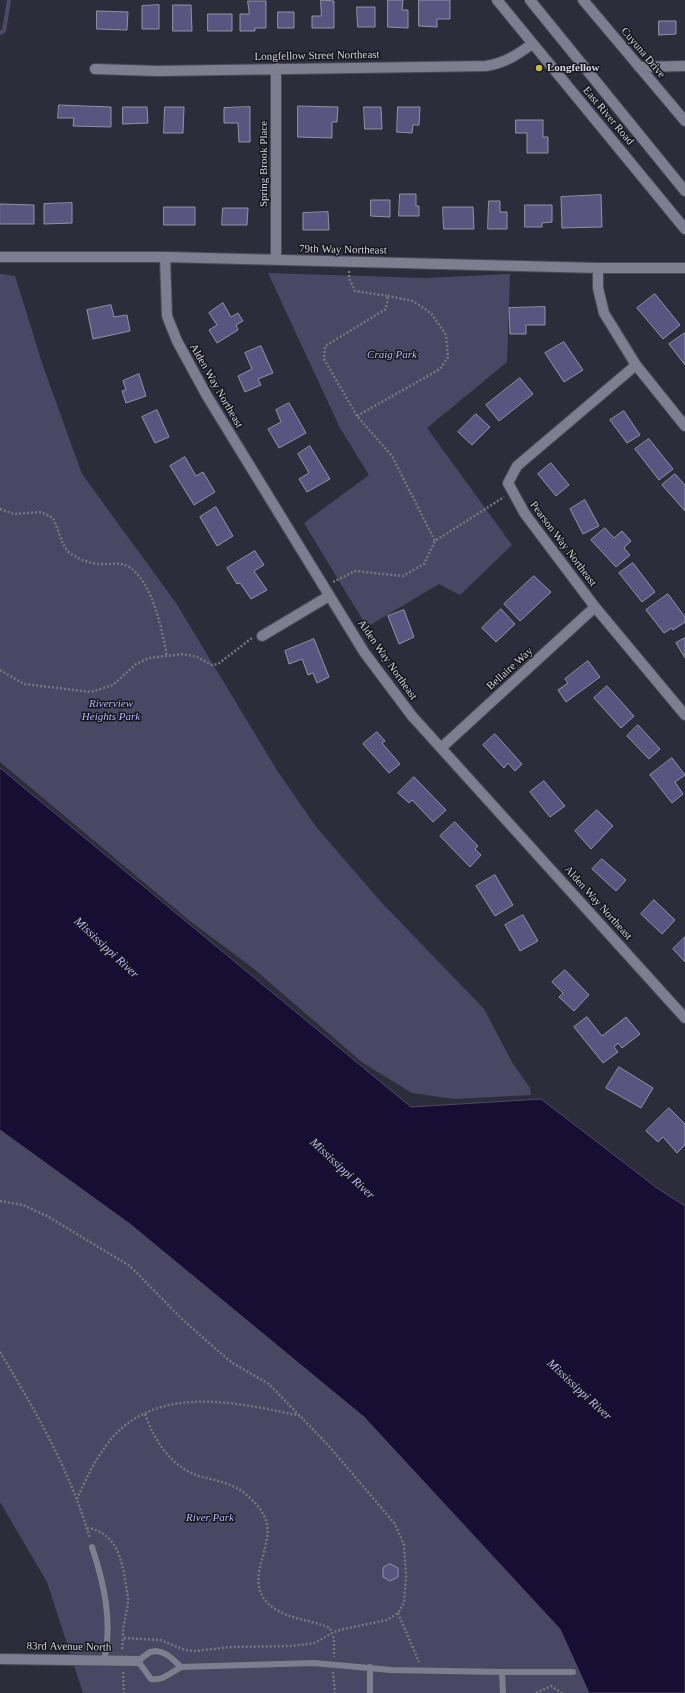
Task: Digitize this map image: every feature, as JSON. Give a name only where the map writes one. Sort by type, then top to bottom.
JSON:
[{"type":"street","name":"East River Road","points":[[497,0],[685,229]]},
{"type":"street","name":"East River Road","points":[[530,0],[685,191]]},
{"type":"street","name":"Cuyuna Drive","points":[[583,0],[685,121]]},
{"type":"street","name":"Longfellow Street Northeast","points":[[95,69],[157,71],[486,66],[500,64],[532,44]]},
{"type":"street","points":[[639,66],[685,66]]},
{"type":"street","name":"Spring Brook Place","points":[[276,68],[276,260]]},
{"type":"street","name":"79th Way Northeast","points":[[0,257],[165,258],[598,268],[685,268]]},
{"type":"street","name":"Alden Way Northeast","points":[[165,258],[168,316],[177,341],[211,403],[326,591],[377,670],[412,716],[685,1018]]},
{"type":"street","points":[[598,268],[598,288],[604,313],[636,365],[685,426]]},
{"type":"street","points":[[512,492],[508,483],[517,466],[636,365]]},
{"type":"street","name":"Pearson Way Northeast","points":[[512,492],[525,514],[595,607],[685,715]]},
{"type":"street","points":[[262,636],[326,591]]},
{"type":"street","name":"Bellaire Way","points":[[441,748],[595,607]]},
{"type":"street","name":"83rd Avenue North","points":[[0,1659],[138,1661]]},
{"type":"lane","points":[[92,1547],[97,1562],[107,1607],[109,1632],[104,1660]]},
{"type":"lane","name":"83rd Avenue North","points":[[138,1661],[150,1652],[162,1652],[181,1667]]},
{"type":"lane","points":[[138,1661],[151,1679],[157,1680],[165,1678],[181,1667],[272,1663],[333,1663],[422,1671],[572,1672]]},
{"type":"lane","points":[[370,1667],[370,1693]]},
{"type":"lane","points":[[502,1672],[503,1693]]},
{"type":"path","points":[[349,262],[349,278],[355,291],[413,301],[431,313],[446,335],[448,357],[440,369],[357,416]]},
{"type":"path","points":[[388,296],[386,309],[325,346],[324,359],[357,416],[392,456],[435,541]]},
{"type":"path","points":[[326,591],[355,571],[403,576],[424,564],[435,541],[468,518],[512,492]]},
{"type":"path","points":[[0,509],[14,514],[41,512],[53,518],[66,549],[76,556],[99,564],[118,562],[130,568],[144,584],[157,610],[167,656]]},
{"type":"path","points":[[0,670],[24,684],[91,692],[113,685],[143,660],[183,654],[197,657],[212,665],[218,664],[233,654],[250,639],[262,636]]},
{"type":"path","points":[[0,1201],[23,1205],[47,1216],[130,1266],[218,1351],[234,1364],[269,1384],[301,1416],[395,1524],[400,1532],[404,1545],[406,1576],[404,1603],[398,1613],[387,1620],[332,1633],[323,1640],[305,1646],[231,1648],[195,1651],[185,1650],[160,1640],[122,1638]]},
{"type":"path","points":[[0,1352],[47,1436],[77,1499],[92,1547]]},
{"type":"path","points":[[77,1499],[96,1460],[121,1429],[135,1418],[145,1414],[185,1403],[215,1401],[260,1407],[301,1416]]},
{"type":"path","points":[[145,1414],[156,1439],[173,1460],[197,1475],[241,1489],[258,1506],[267,1523],[267,1533],[259,1568],[259,1583],[267,1602],[288,1616],[330,1628],[332,1633],[335,1693]]},
{"type":"path","points":[[87,1528],[96,1530],[107,1537],[118,1550],[128,1598],[128,1605],[122,1628],[124,1693]]},
{"type":"path","points":[[398,1613],[414,1648],[422,1671]]},
{"type":"path","points":[[536,1693],[551,1686],[562,1693]]},
{"type":"green space","name":"Craig Park","points":[[268,273],[425,278],[510,274],[507,362],[427,428],[512,545],[460,595],[439,584],[367,627],[304,523],[369,475],[340,428]]},
{"type":"green space","name":"Riverview Heights Park","points":[[0,274],[15,276],[43,366],[82,474],[176,603],[278,772],[317,828],[382,903],[484,1009],[513,1064],[530,1088],[531,1095],[454,1099],[412,1093],[363,1063],[253,968],[190,921],[0,762]]},
{"type":"green space","name":"River Park","points":[[0,1130],[130,1224],[364,1417],[560,1629],[589,1693],[83,1693],[47,1582],[0,1502]]},
{"type":"water","name":"Mississippi River","points":[[0,768],[411,1107],[541,1099],[657,1188],[685,1206],[685,1693],[589,1693],[560,1629],[364,1417],[130,1224],[0,1130]]},
{"type":"building","points":[[321,0],[334,1],[334,28],[312,28],[312,16],[321,16]]},
{"type":"building","points":[[388,0],[403,0],[402,10],[408,10],[408,28],[388,27]]},
{"type":"building","points":[[419,0],[450,0],[450,19],[437,19],[437,27],[419,26]]},
{"type":"building","points":[[248,1],[266,1],[266,28],[255,28],[255,31],[240,31],[240,14],[249,14]]},
{"type":"building","points":[[159,5],[159,29],[142,29],[142,6]]},
{"type":"building","points":[[173,5],[191,5],[192,31],[173,31]]},
{"type":"building","points":[[357,7],[375,7],[375,27],[358,27]]},
{"type":"building","points":[[97,11],[128,12],[127,30],[97,29]]},
{"type":"building","points":[[278,12],[294,12],[294,28],[278,28]]},
{"type":"building","points":[[208,14],[232,14],[232,31],[208,31]]},
{"type":"building","points":[[659,21],[676,21],[676,34],[659,35]]},
{"type":"building","points":[[59,105],[111,107],[111,127],[73,126],[74,118],[58,118]]},
{"type":"building","points":[[298,106],[338,107],[337,122],[332,122],[332,138],[298,137]]},
{"type":"building","points":[[123,107],[147,107],[148,123],[123,124]]},
{"type":"building","points":[[165,107],[184,107],[183,133],[164,133]]},
{"type":"building","points":[[250,107],[250,142],[239,142],[238,123],[224,123],[224,108]]},
{"type":"building","points":[[364,107],[381,107],[382,129],[365,129]]},
{"type":"building","points":[[398,107],[420,107],[419,125],[413,125],[412,133],[397,132]]},
{"type":"building","points":[[516,120],[543,120],[543,137],[548,137],[548,153],[527,153],[527,133],[516,133]]},
{"type":"building","points":[[400,194],[416,194],[416,206],[419,206],[419,216],[399,216]]},
{"type":"building","points":[[601,195],[602,227],[562,228],[561,197]]},
{"type":"building","points":[[371,200],[390,200],[390,217],[371,216]]},
{"type":"building","points":[[489,201],[500,201],[500,212],[507,212],[507,229],[488,229]]},
{"type":"building","points":[[72,203],[72,223],[44,224],[44,204]]},
{"type":"building","points":[[0,204],[34,205],[34,224],[0,224]]},
{"type":"building","points":[[525,205],[552,205],[552,222],[542,223],[542,227],[525,227]]},
{"type":"building","points":[[164,207],[195,207],[195,225],[164,225]]},
{"type":"building","points":[[443,207],[473,207],[474,229],[444,229]]},
{"type":"building","points":[[223,208],[248,208],[247,225],[222,225]]},
{"type":"building","points":[[328,212],[329,230],[303,230],[303,213]]},
{"type":"building","points":[[655,294],[680,325],[663,339],[637,308]]},
{"type":"building","points":[[223,303],[231,317],[238,313],[243,321],[236,325],[238,330],[217,343],[209,330],[217,325],[209,313]]},
{"type":"building","points":[[111,305],[114,317],[127,315],[130,331],[93,339],[87,310]]},
{"type":"building","points":[[545,307],[545,325],[526,325],[526,334],[510,334],[509,308]]},
{"type":"building","points":[[685,333],[685,365],[669,344]]},
{"type":"building","points":[[564,342],[583,370],[564,382],[545,353]]},
{"type":"building","points":[[261,346],[273,373],[258,379],[261,385],[245,392],[238,376],[252,369],[245,353]]},
{"type":"building","points":[[139,374],[146,396],[126,403],[122,391],[126,390],[123,381]]},
{"type":"building","points":[[520,378],[533,394],[499,421],[486,405]]},
{"type":"building","points":[[289,403],[306,433],[279,448],[268,429],[281,422],[276,410]]},
{"type":"building","points":[[157,410],[169,437],[155,443],[142,417]]},
{"type":"building","points":[[624,411],[640,435],[627,443],[610,420]]},
{"type":"building","points":[[476,414],[490,427],[472,445],[458,432]]},
{"type":"building","points":[[649,439],[673,469],[659,480],[635,449]]},
{"type":"building","points":[[310,446],[330,479],[307,492],[299,479],[309,473],[298,454]]},
{"type":"building","points":[[185,457],[196,476],[203,472],[215,492],[194,505],[170,466]]},
{"type":"building","points":[[551,463],[569,485],[556,496],[538,474]]},
{"type":"building","points":[[675,474],[685,485],[685,511],[662,485]]},
{"type":"building","points":[[585,500],[599,526],[583,534],[570,509]]},
{"type":"building","points":[[216,507],[233,536],[217,546],[200,517]]},
{"type":"building","points":[[605,528],[614,538],[622,531],[631,541],[624,548],[630,555],[616,567],[591,540]]},
{"type":"building","points":[[255,551],[264,565],[254,571],[267,590],[251,599],[240,583],[237,584],[227,568]]},
{"type":"building","points":[[633,563],[655,592],[642,602],[619,573]]},
{"type":"building","points":[[534,576],[551,592],[520,621],[504,604]]},
{"type":"building","points":[[668,594],[685,617],[685,622],[673,630],[672,628],[664,633],[646,610]]},
{"type":"building","points":[[501,609],[515,624],[496,642],[482,628]]},
{"type":"building","points":[[404,610],[414,637],[399,644],[388,616]]},
{"type":"building","points":[[685,638],[685,658],[676,643]]},
{"type":"building","points":[[314,639],[329,677],[317,683],[313,673],[308,675],[302,659],[289,664],[285,651]]},
{"type":"building","points":[[588,661],[600,677],[566,702],[558,690],[568,683],[565,679]]},
{"type":"building","points":[[607,686],[634,716],[621,728],[594,698]]},
{"type":"building","points":[[638,725],[660,749],[649,759],[627,736]]},
{"type":"building","points":[[377,732],[385,741],[382,743],[400,764],[389,773],[363,744]]},
{"type":"building","points":[[495,734],[522,764],[515,771],[508,763],[504,768],[483,745]]},
{"type":"building","points":[[672,758],[685,775],[675,782],[683,794],[672,803],[650,775]]},
{"type":"building","points":[[414,777],[446,810],[433,822],[412,800],[409,803],[398,793]]},
{"type":"building","points":[[544,781],[565,806],[550,817],[530,792]]},
{"type":"building","points":[[597,810],[613,826],[591,849],[575,831]]},
{"type":"building","points":[[455,822],[478,846],[475,849],[481,855],[470,867],[440,836]]},
{"type":"building","points":[[602,859],[626,880],[616,891],[592,869]]},
{"type":"building","points":[[495,875],[513,905],[495,916],[476,886]]},
{"type":"building","points":[[654,900],[675,920],[662,934],[641,914]]},
{"type":"building","points":[[523,915],[538,941],[520,951],[505,925]]},
{"type":"building","points":[[685,937],[685,962],[673,949]]},
{"type":"building","points":[[565,970],[589,995],[574,1011],[559,997],[563,993],[552,982]]},
{"type":"building","points":[[587,1017],[602,1036],[626,1017],[640,1034],[622,1048],[618,1043],[614,1047],[618,1052],[603,1063],[574,1027]]},
{"type":"building","points":[[619,1067],[653,1088],[641,1108],[606,1088]]},
{"type":"building","points":[[669,1108],[685,1124],[685,1145],[677,1153],[663,1137],[658,1142],[646,1131]]},
{"type":"building","points":[[390,1564],[398,1568],[398,1577],[390,1581],[383,1577],[383,1568]]},
{"type":"waterway","points":[[0,33],[4,31],[9,0]]},
{"type":"place","name":"Longfellow","points":[[539,68]]}]
